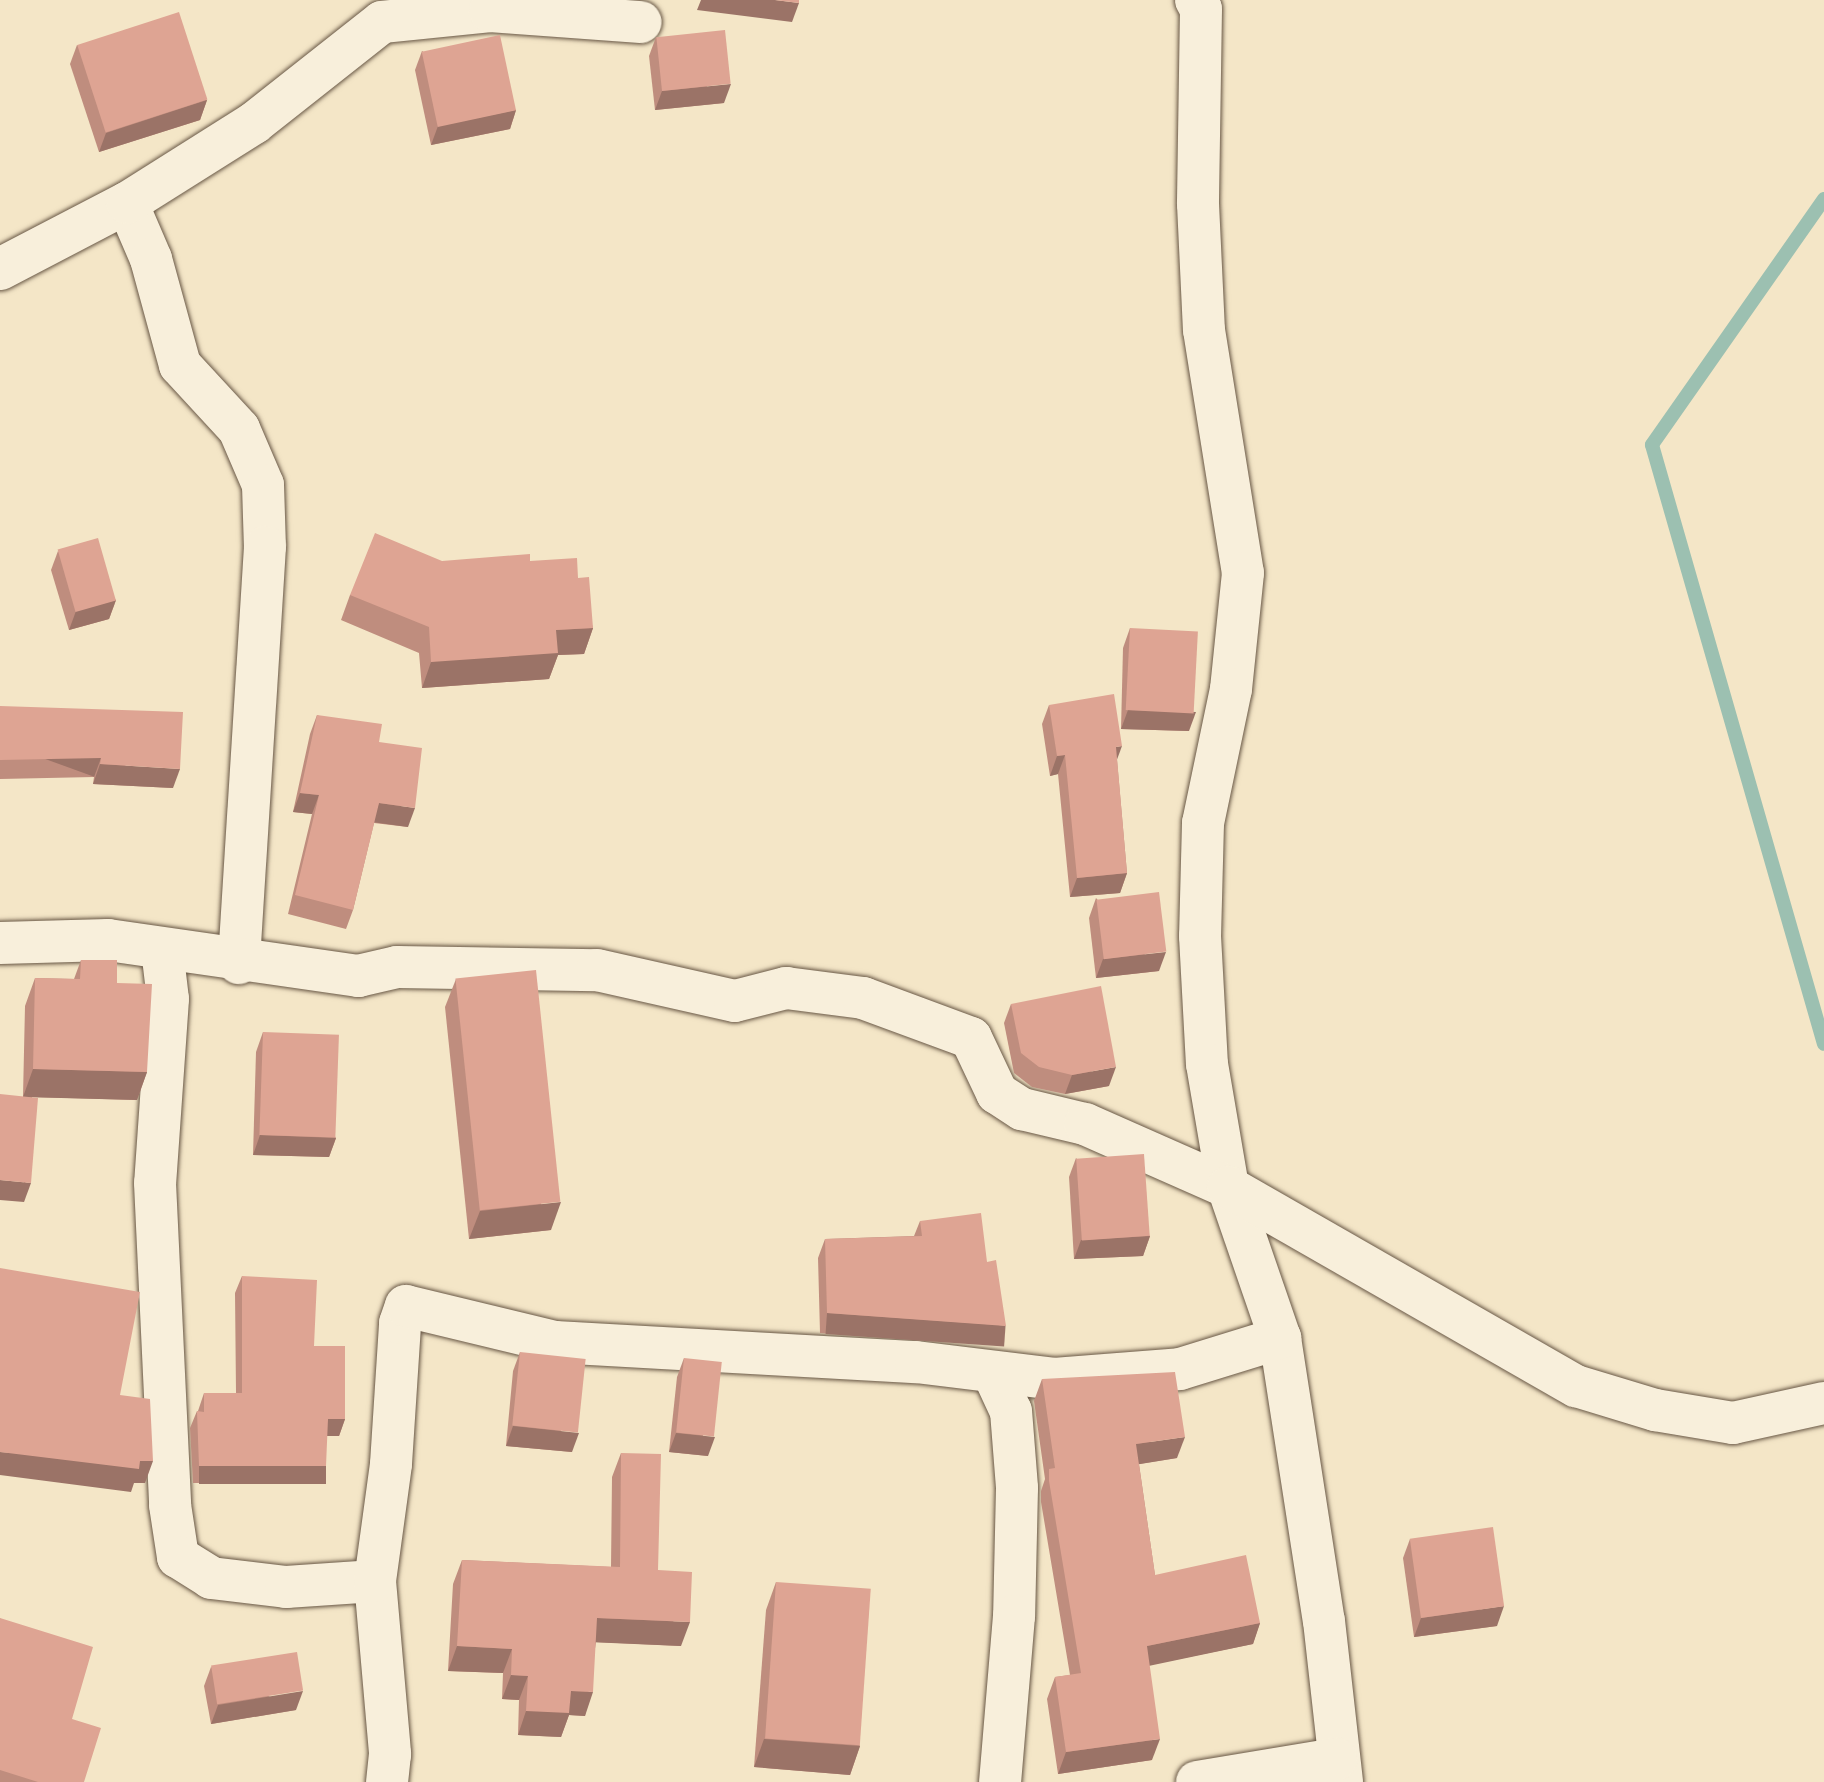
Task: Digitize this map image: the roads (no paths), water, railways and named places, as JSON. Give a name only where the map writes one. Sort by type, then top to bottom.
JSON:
[{"type":"street","points":[[1196,0],[1201,9],[1198,204],[1204,330],[1243,573],[1231,689],[1203,823],[1200,936],[1207,1064],[1228,1187],[1280,1338],[1324,1621],[1339,1770],[1197,1782]]},
{"type":"street","points":[[0,269],[127,203],[254,123],[382,22],[490,11],[641,22]]},
{"type":"street","points":[[127,203],[151,259],[180,365],[239,429],[263,485],[265,547],[239,963]]},
{"type":"street","points":[[0,943],[108,940],[239,963],[358,976],[397,967],[597,970],[735,1001],[786,988],[863,998],[971,1038],[997,1093],[1022,1109],[1085,1124],[1228,1187],[1576,1386],[1655,1410],[1733,1423],[1824,1403]]},
{"type":"street","points":[[162,949],[168,999],[155,1183],[170,1505],[178,1557],[211,1578],[226,1580],[286,1587],[375,1581]]},
{"type":"street","points":[[387,1782],[390,1754],[375,1581],[391,1464],[400,1323],[406,1306],[555,1342],[916,1362],[994,1375],[1054,1379],[1180,1369],[1280,1338]]},
{"type":"street","points":[[994,1375],[1011,1411],[1017,1488],[1014,1616],[1000,1782]]},
{"type":"waterway","points":[[1824,199],[1652,445],[1824,1044]]}]
